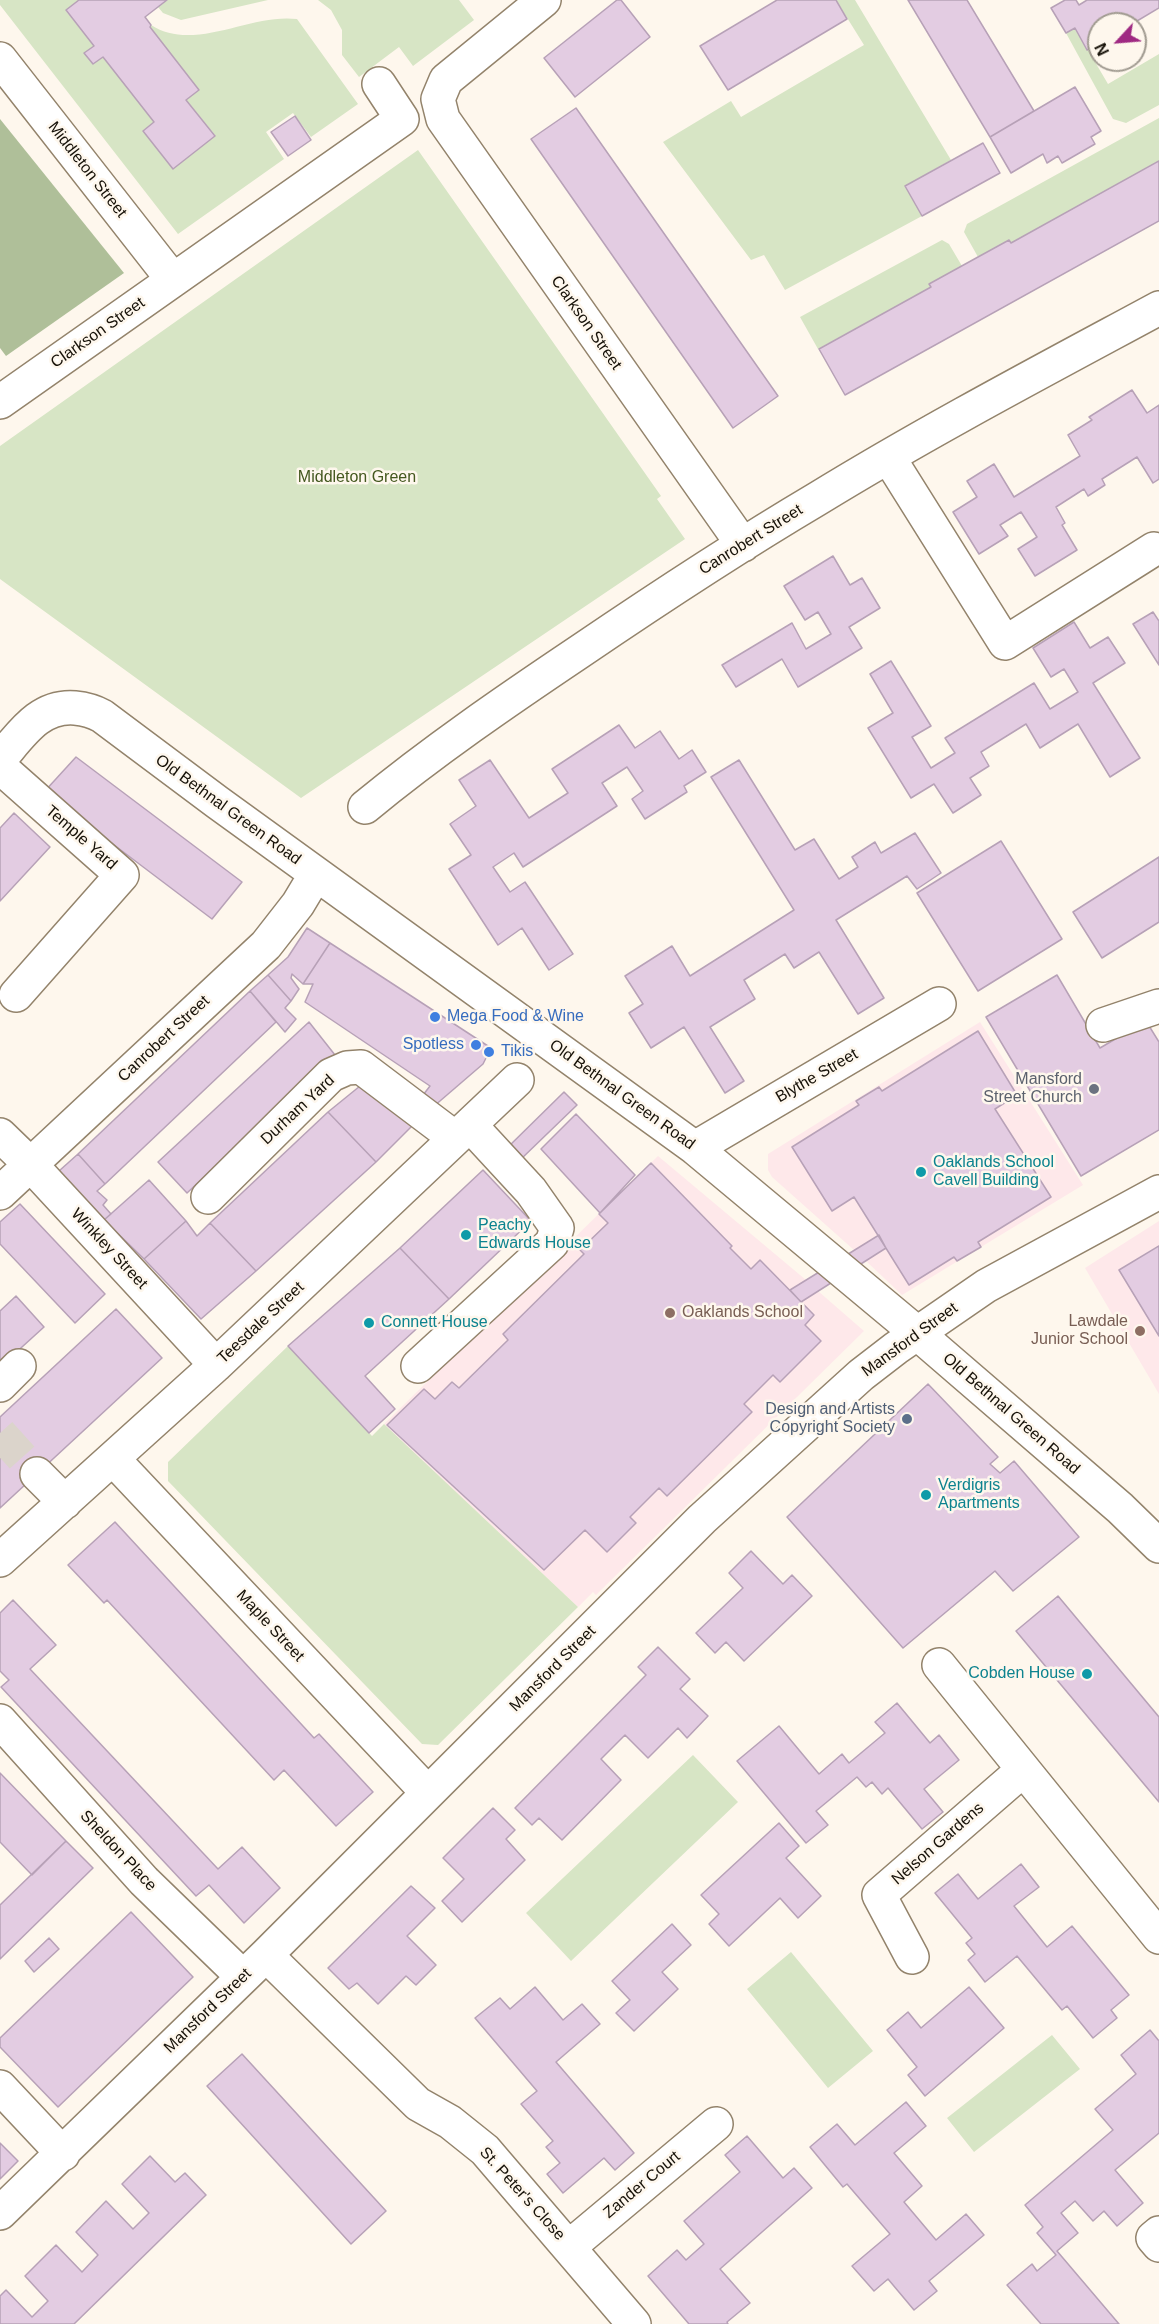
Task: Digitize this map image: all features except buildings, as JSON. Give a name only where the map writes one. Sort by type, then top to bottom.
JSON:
[{"type":"street","name":"Clarkson Street","points":[[544,0],[446,80],[438,99],[446,125],[743,545]]},
{"type":"street","name":"Middleton Street","points":[[0,59],[173,280]]},
{"type":"street","name":"Clarkson Street","points":[[0,402],[402,119],[379,84]]},
{"type":"street","name":"Canrobert Street","points":[[365,807],[406,773],[489,713],[653,602],[743,545],[818,498],[1159,308]]},
{"type":"street","points":[[889,458],[1005,643],[1154,549]]},
{"type":"street","name":"Old Bethnal Green Road","points":[[0,759],[28,727],[45,712],[70,708],[95,712],[102,716],[695,1148],[917,1333],[1120,1508],[1159,1546]]},
{"type":"street","name":"Temple Yard","points":[[0,767],[122,875],[16,995]]},
{"type":"street","name":"Canrobert Street","points":[[0,1193],[266,945],[298,904],[316,874]]},
{"type":"street","name":"Blythe Street","points":[[695,1148],[939,1004]]},
{"type":"street","points":[[1103,1025],[1159,1006]]},
{"type":"street","name":"Durham Yard","points":[[208,1197],[331,1075],[347,1068],[362,1067],[463,1131],[531,1191],[557,1228],[552,1243],[418,1366]]},
{"type":"street","name":"Teesdale Street","points":[[0,1560],[216,1365],[517,1080]]},
{"type":"street","name":"Winkley Street","points":[[0,1135],[31,1165],[216,1365]]},
{"type":"street","name":"Mansford Street","points":[[0,2213],[63,2154],[702,1519],[861,1375],[986,1286],[1159,1192]]},
{"type":"street","name":"Maple Street","points":[[113,1460],[428,1793]]},
{"type":"street","points":[[37,1474],[65,1502]]},
{"type":"street","points":[[939,1665],[1159,1937]]},
{"type":"street","name":"Sheldon Place","points":[[0,1721],[144,1881],[254,1965]]},
{"type":"street","name":"Nelson Gardens","points":[[912,1957],[879,1895],[1023,1770]]},
{"type":"street","name":"St. Peter's Close","points":[[254,1965],[418,2104],[450,2122],[485,2150],[634,2324]]},
{"type":"street","points":[[0,2087],[63,2154]]},
{"type":"street","name":"Zander Court","points":[[569,2247],[716,2124]]},
{"type":"street","points":[[1159,2233],[1153,2238],[1159,2245]]},
{"type":"shaded area","name":"Oaklands School","points":[[980,1022],[1083,1185],[902,1295],[866,1261],[818,1291],[864,1331],[596,1595],[593,1592],[578,1607],[384,1424],[658,1156],[806,1280],[854,1250],[772,1177],[768,1170],[768,1154]]},
{"type":"shaded area","name":"Lawdale Junior School","points":[[1159,1221],[1159,1394],[1085,1268]]},
{"type":"green space","points":[[0,0],[79,0],[66,11],[94,46],[85,54],[93,64],[103,57],[154,122],[143,131],[173,169],[215,135],[186,100],[199,90],[150,27],[151,25],[168,33],[185,35],[204,34],[260,21],[297,19],[358,104],[311,137],[293,113],[266,132],[284,159],[178,234],[0,5]]},
{"type":"green space","points":[[167,0],[268,0],[181,20],[163,13],[158,7]]},
{"type":"green space","points":[[318,0],[459,0],[474,20],[413,66],[399,47],[359,77],[342,55],[342,30],[331,10]]},
{"type":"green space","points":[[836,0],[855,0],[951,160],[905,186],[922,216],[785,290],[764,255],[751,260],[663,142],[731,101],[741,117],[864,45]]},
{"type":"green space","points":[[1075,28],[1087,48],[1087,71],[1066,33]]},
{"type":"green space","points":[[1159,54],[1159,105],[1126,123],[1113,119],[1087,72],[1101,72],[1108,84],[1128,72],[1147,72],[1147,61]]},
{"type":"green space","points":[[1159,118],[1159,161],[1011,243],[1009,240],[978,257],[964,232],[967,224]]},
{"type":"green space","points":[[0,119],[124,273],[6,356],[0,348]]},
{"type":"green space","name":"Middleton Green","points":[[418,150],[661,496],[657,499],[685,539],[301,798],[0,579],[0,446]]},
{"type":"green space","points":[[942,240],[949,244],[962,266],[929,285],[931,287],[818,349],[800,317]]},
{"type":"green space","points":[[288,1346],[372,1436],[384,1424],[578,1607],[438,1745],[422,1744],[168,1481],[168,1462]]},
{"type":"green space","points":[[693,1755],[738,1802],[571,1961],[526,1913]]},
{"type":"green space","points":[[791,1952],[873,2051],[828,2088],[747,1989]]},
{"type":"green space","points":[[1052,2035],[1080,2069],[974,2152],[947,2118]]},
{"type":"tunnel","points":[[0,1433],[37,1474]]},
{"type":"place","name":"Mega Food & Wine","points":[[435,1017]]},
{"type":"place","name":"Spotless","points":[[476,1045]]},
{"type":"place","name":"Tikis","points":[[489,1052]]},
{"type":"place","name":"Mansford Street Church","points":[[1094,1089]]},
{"type":"place","name":"Oaklands School Cavell Building","points":[[921,1172]]},
{"type":"place","name":"Peachy Edwards House","points":[[466,1235]]},
{"type":"place","name":"Oaklands School","points":[[670,1313]]},
{"type":"place","name":"Connett House","points":[[369,1323]]},
{"type":"place","name":"Lawdale Junior School","points":[[1140,1331]]},
{"type":"place","name":"Design and Artists Copyright Society","points":[[907,1419]]},
{"type":"place","name":"Verdigris Apartments","points":[[926,1495]]},
{"type":"place","name":"Cobden House","points":[[1087,1674]]}]
